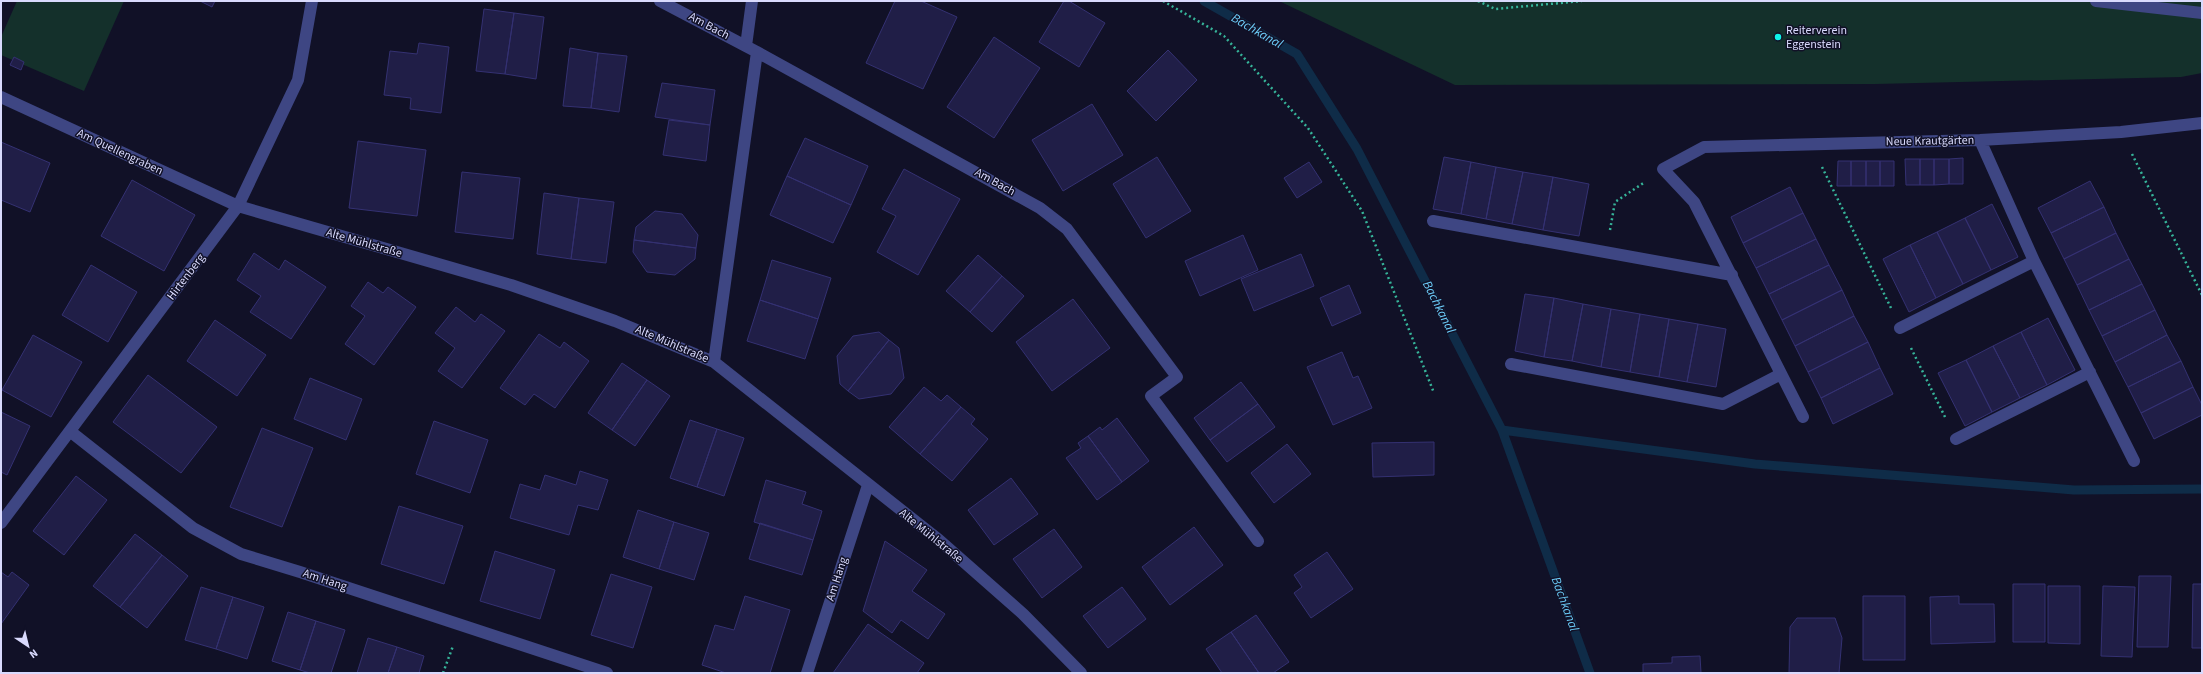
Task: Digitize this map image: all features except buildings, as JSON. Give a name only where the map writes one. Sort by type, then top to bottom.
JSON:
[{"type":"street","name":"Hirtenberg","points":[[1,523],[71,432],[238,206],[298,80],[312,1]]},
{"type":"street","name":"Am Bach","points":[[660,1],[746,46],[1040,208],[1067,229],[1178,377],[1151,396],[1258,541]]},
{"type":"street","points":[[746,46],[752,1]]},
{"type":"street","points":[[2096,1],[2202,13]]},
{"type":"street","points":[[714,362],[757,52]]},
{"type":"street","name":"Am Quellengraben","points":[[1,97],[238,206]]},
{"type":"street","name":"Neue Krautgärten","points":[[1663,169],[1704,147],[1810,143],[1980,140],[2121,132],[2202,123]]},
{"type":"street","points":[[1980,140],[2034,260],[2134,461]]},
{"type":"street","points":[[1663,169],[1694,202],[1803,418]]},
{"type":"street","name":"Alte Mühlstraße","points":[[238,206],[511,285],[615,320],[714,362],[939,540],[1023,614],[1081,673]]},
{"type":"street","points":[[1433,221],[1732,275]]},
{"type":"street","points":[[1900,328],[2034,260]]},
{"type":"street","points":[[1511,364],[1723,404],[1781,374]]},
{"type":"street","points":[[1956,439],[2090,372]]},
{"type":"street","name":"Am Hang","points":[[71,432],[193,528],[241,554],[607,673]]},
{"type":"street","name":"Am Hang","points":[[807,673],[868,485]]},
{"type":"path","points":[[1163,1],[1224,36],[1308,128],[1362,210],[1434,393]]},
{"type":"path","points":[[1478,1],[1495,9],[1582,1]]},
{"type":"path","points":[[2121,132],[2202,296]]},
{"type":"path","points":[[1810,143],[1956,439]]},
{"type":"path","points":[[1606,252],[1615,202],[1663,169]]},
{"type":"path","points":[[443,673],[460,625]]},
{"type":"green space","points":[[17,1],[124,1],[84,91],[1,55],[1,37]]},
{"type":"green space","name":"Reiterverein Eggenstein","points":[[1279,1],[2202,1],[2202,73],[2181,77],[1875,84],[1455,85]]},
{"type":"waterway","name":"Bachkanal","points":[[1204,1],[1297,54],[1357,149],[1502,430],[1590,673]]},
{"type":"waterway","points":[[1502,430],[1755,464],[2074,490],[2202,489]]},
{"type":"place","name":"Reiterverein Eggenstein","points":[[1778,37]]}]
